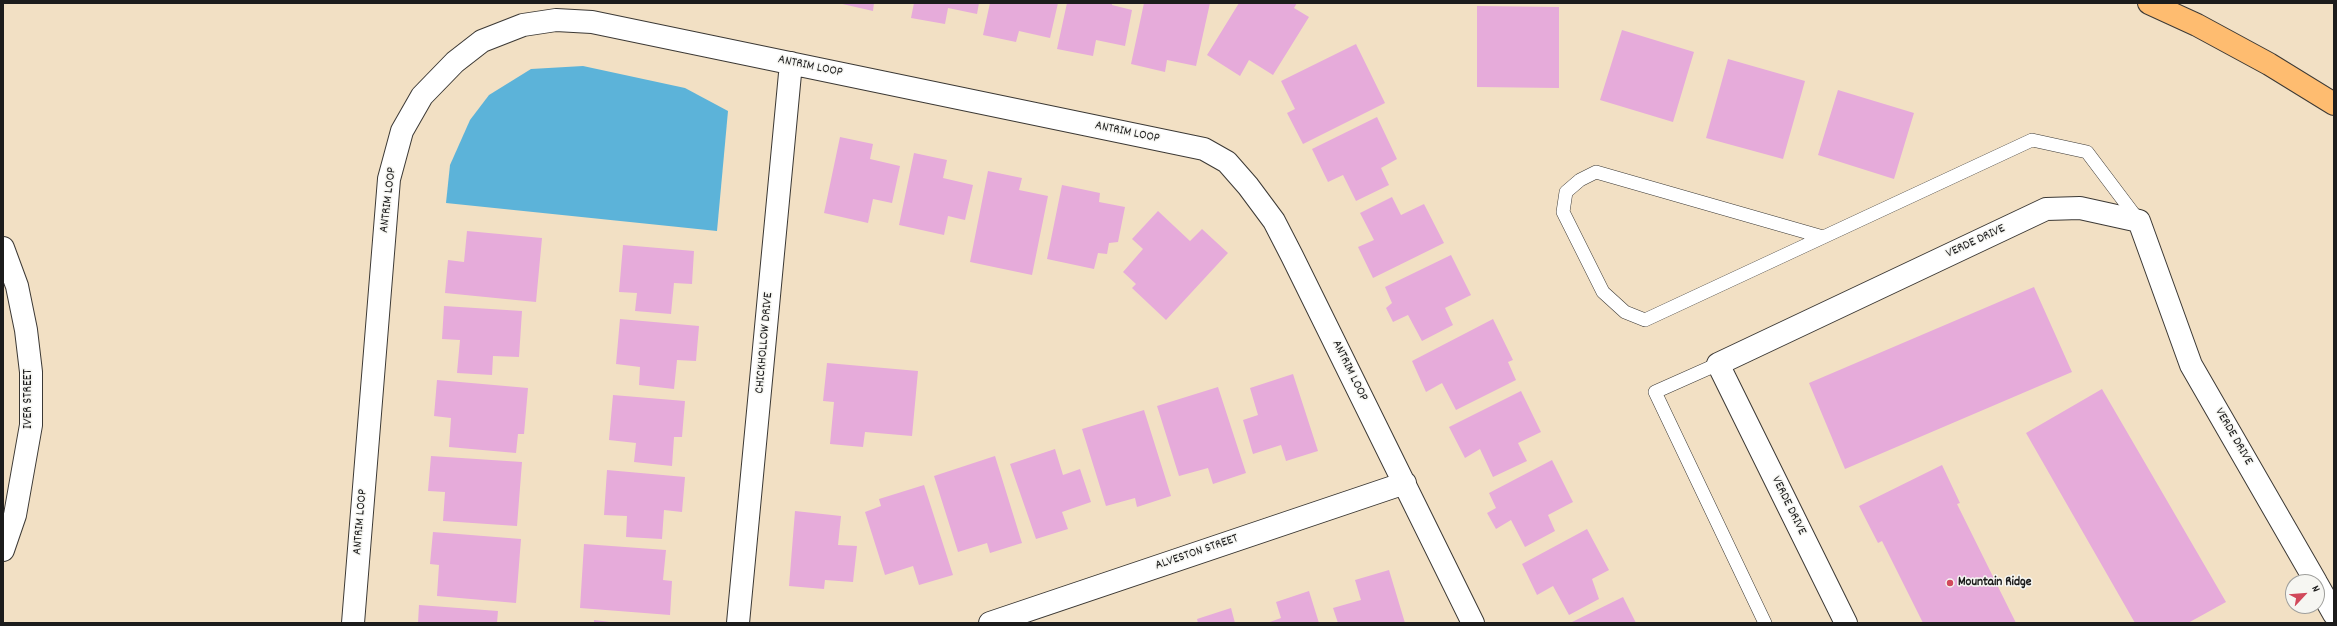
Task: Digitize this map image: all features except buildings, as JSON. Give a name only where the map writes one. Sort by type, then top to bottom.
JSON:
[{"type":"highway","points":[[2149,3],[2197,24],[2269,64],[2334,104]]},
{"type":"street","name":"ANTRIM LOOP","points":[[353,623],[389,179],[402,131],[422,96],[455,62],[482,41],[523,26],[556,20],[592,22],[1204,149],[1227,162],[1248,186],[1274,221],[1473,623]]},
{"type":"street","name":"CHICKHOLLOW DRIVE","points":[[738,623],[791,63]]},
{"type":"street","name":"VERDE DRIVE","points":[[1846,623],[1718,364],[2046,210],[2080,208],[2139,221],[2191,365],[2311,574]]},
{"type":"street","name":"IVER STREET","points":[[3,248],[16,286],[26,330],[31,372],[31,425],[15,515],[3,550]]},
{"type":"street","name":"ALVESTON STREET","points":[[990,623],[1405,483]]},
{"type":"street","name":"VERDE DRIVE","points":[[2325,598],[2334,614]]},
{"type":"lane","points":[[1823,237],[1596,172],[1580,180],[1566,192],[1563,212],[1603,292],[1625,312],[1645,320],[2032,140],[2087,152],[2139,221]]},
{"type":"lane","points":[[1718,364],[1654,392],[1765,623]]},
{"type":"water","points":[[583,66],[685,88],[728,111],[717,231],[446,203],[450,165],[470,120],[489,95],[531,69]]},
{"type":"place","name":"Mountain Ridge","points":[[1950,583]]}]
